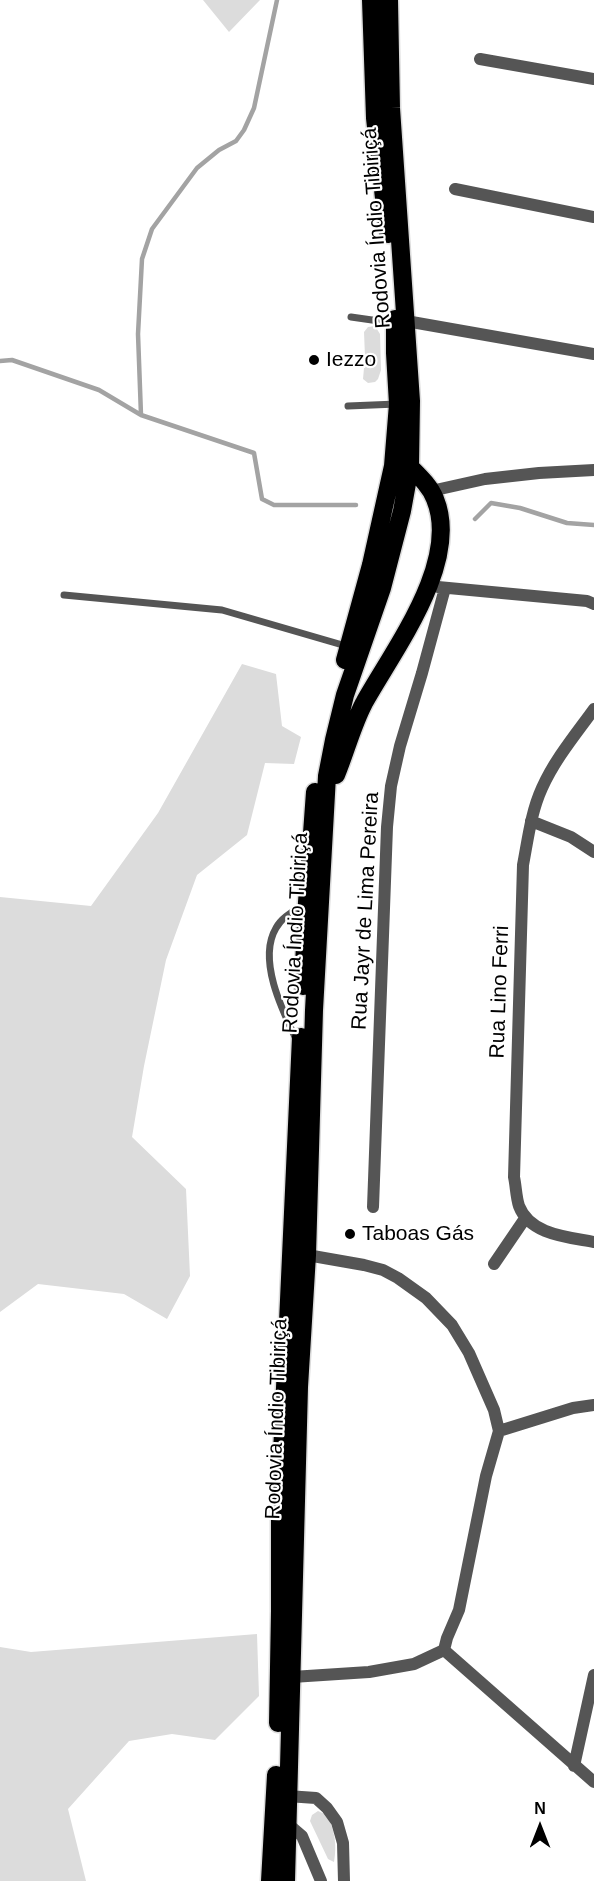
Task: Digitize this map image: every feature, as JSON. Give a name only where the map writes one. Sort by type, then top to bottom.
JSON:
[{"type":"highway","name":"Rodovia Índio Tibiriçá","points":[[286,1881],[299,1387],[307,1255],[314,1010],[327,776],[345,695],[382,588],[402,511],[410,467],[411,400],[388,235],[375,118],[371,0]]},
{"type":"highway","name":"Rodovia Índio Tibiriçá","points":[[270,1881],[277,1766],[280,1497],[313,802],[323,736],[349,647],[393,466],[398,404],[395,353],[401,322],[391,108],[389,0]]},
{"type":"highway","points":[[326,799],[363,705],[436,586],[442,529],[439,511],[435,496],[410,467]]},
{"type":"street","points":[[480,59],[594,79]]},
{"type":"street","points":[[454,189],[594,218]]},
{"type":"street","points":[[401,322],[594,354]]},
{"type":"street","points":[[431,491],[485,479],[594,470]]},
{"type":"street","points":[[436,586],[587,601],[594,604]]},
{"type":"street","name":"Rua Jayr de Lima Pereira","points":[[373,1207],[387,827],[391,786],[400,746],[422,673],[436,586]]},
{"type":"street","name":"Rua Lino Ferri","points":[[526,1216],[519,1206],[514,1177],[523,865],[531,821],[542,788],[594,709]]},
{"type":"street","points":[[531,821],[571,837],[594,852]]},
{"type":"street","points":[[494,1264],[526,1216],[531,1223],[551,1233],[594,1242]]},
{"type":"street","points":[[307,1255],[383,1270],[426,1298],[452,1325],[469,1353],[494,1410],[500,1431],[486,1476],[459,1610],[444,1650]]},
{"type":"street","points":[[500,1431],[573,1408],[594,1405]]},
{"type":"street","points":[[292,1677],[369,1672],[414,1664],[444,1650]]},
{"type":"street","points":[[444,1650],[594,1782]]},
{"type":"street","points":[[574,1766],[594,1675]]},
{"type":"street","points":[[287,1796],[316,1798],[337,1822],[343,1843],[344,1881]]},
{"type":"street","points":[[288,1824],[302,1836],[321,1881]]},
{"type":"lane","points":[[351,317],[401,322]]},
{"type":"lane","points":[[348,406],[398,404]]},
{"type":"lane","points":[[64,595],[222,610],[349,647]]},
{"type":"lane","points":[[300,1050],[277,996],[271,972],[270,947],[275,929],[284,918],[307,902]]},
{"type":"shaded area","points":[[203,0],[260,0],[229,32]]},
{"type":"shaded area","points":[[375,326],[380,334],[381,370],[375,382],[368,383],[363,379],[364,332],[368,327]]},
{"type":"shaded area","points":[[242,664],[276,674],[282,726],[301,737],[294,764],[265,763],[247,835],[197,875],[166,960],[132,1137],[186,1189],[190,1276],[167,1319],[124,1294],[38,1284],[0,1312],[0,897],[91,906],[158,813]]},
{"type":"shaded area","points":[[257,1634],[259,1696],[215,1740],[172,1734],[129,1741],[68,1809],[86,1881],[0,1881],[0,1647],[31,1652]]},
{"type":"shaded area","points":[[318,1811],[327,1815],[334,1832],[334,1862],[328,1859],[310,1821],[312,1815]]},
{"type":"waterway","points":[[141,415],[138,334],[142,259],[152,229],[197,168],[219,150],[236,141],[244,130],[254,108],[277,0]]},
{"type":"waterway","points":[[0,361],[12,360],[99,390],[141,415],[254,453],[262,499],[274,505],[356,505]]},
{"type":"waterway","points":[[475,519],[491,503],[520,508],[567,523],[594,525]]},
{"type":"place","name":"Iezzo","points":[[314,360]]},
{"type":"place","name":"Taboas Gás","points":[[350,1234]]}]
